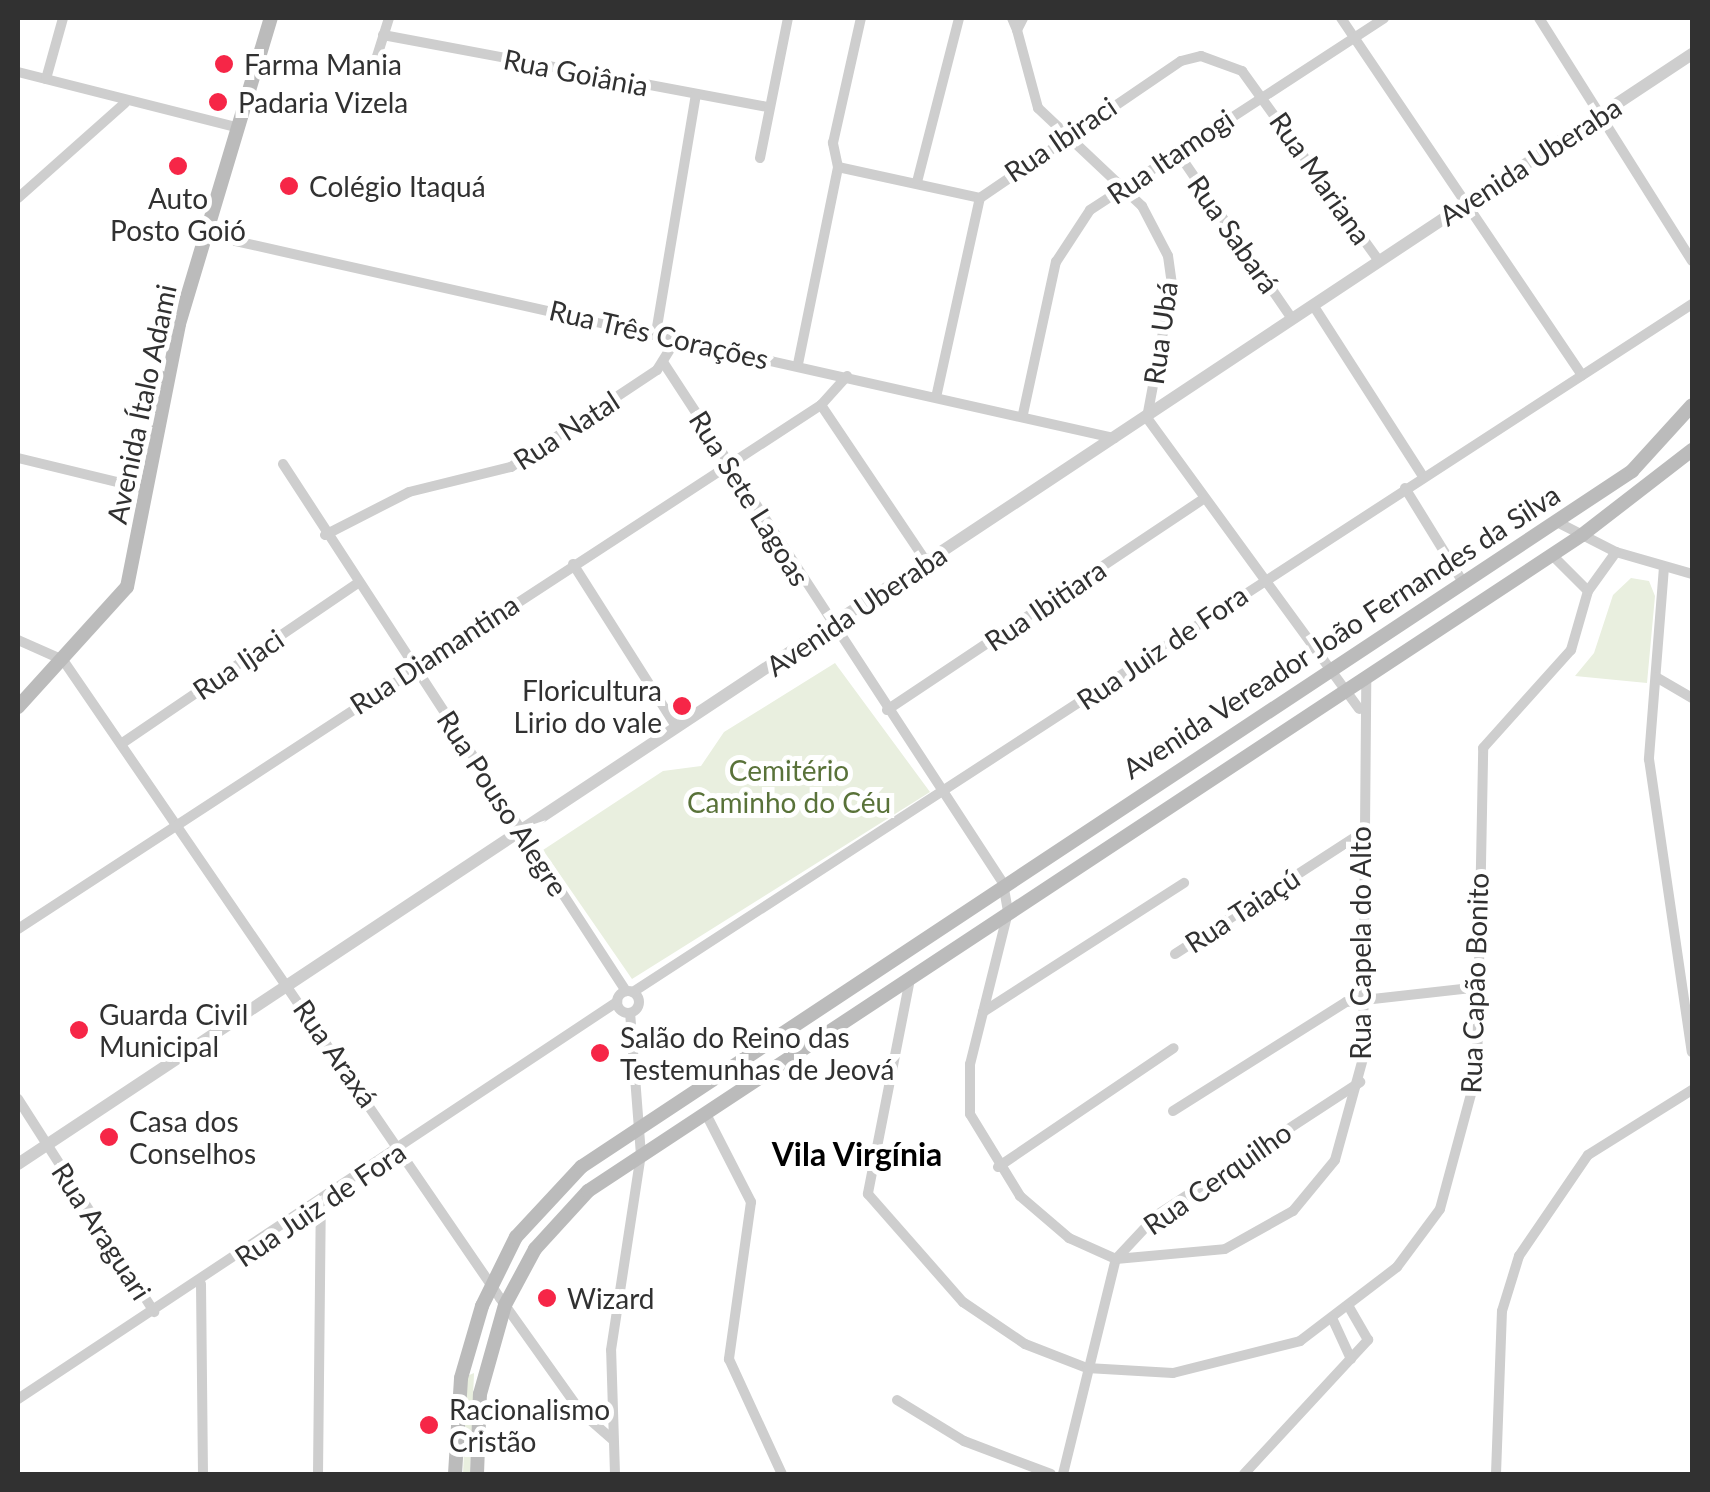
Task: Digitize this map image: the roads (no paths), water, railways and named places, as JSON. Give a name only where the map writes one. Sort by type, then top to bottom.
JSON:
[{"type":"main road","name":"Avenida Ítalo Adami","points":[[18,707],[123,596],[204,234],[234,127],[271,18]]},
{"type":"main road","name":"Avenida Vereador João Fernandes da Silva","points":[[454,1474],[461,1378],[491,1284],[537,1211],[639,1125],[1414,609],[1558,522],[1632,471],[1692,405]]},
{"type":"main road","name":"Avenida Vereador João Fernandes da Silva","points":[[477,1474],[480,1394],[505,1305],[552,1227],[641,1155],[910,980],[1338,690],[1582,534],[1691,455]]},
{"type":"main road","points":[[1414,609],[1428,633]]},
{"type":"main road","points":[[1094,822],[1110,844]]},
{"type":"street","points":[[46,79],[63,18]]},
{"type":"street","points":[[373,69],[389,18]]},
{"type":"street","points":[[760,158],[788,18]]},
{"type":"street","points":[[798,364],[838,167],[833,143],[861,18]]},
{"type":"street","points":[[917,182],[959,18]]},
{"type":"street","name":"Rua Ubá","points":[[1012,18],[1028,91],[1065,138],[1122,184],[1160,233],[1172,284],[1146,418],[1338,690]]},
{"type":"street","points":[[1017,30],[1024,18]]},
{"type":"street","points":[[1341,18],[1471,198],[1582,375]]},
{"type":"street","name":"Rua Itamogi","points":[[1023,414],[1056,262],[1070,232],[1122,184],[1384,18]]},
{"type":"street","points":[[1540,18],[1692,261]]},
{"type":"street","name":"Rua Goiânia","points":[[383,35],[769,107]]},
{"type":"street","name":"Rua Ibiraci","points":[[937,393],[980,198],[1151,78],[1201,56],[1242,71],[1263,94]]},
{"type":"street","name":"Avenida Uberaba","points":[[18,1164],[1146,418],[1471,198],[1692,56]]},
{"type":"street","points":[[18,72],[125,103],[234,127]]},
{"type":"street","name":"Rua Mariana","points":[[1263,94],[1379,261]]},
{"type":"street","points":[[656,332],[696,95]]},
{"type":"street","points":[[18,198],[125,103]]},
{"type":"street","name":"Rua Sabará","points":[[1176,150],[1292,318]]},
{"type":"street","points":[[838,167],[980,198]]},
{"type":"street","name":"Rua Três Corações","points":[[204,234],[937,393],[1114,438]]},
{"type":"street","name":"Rua Juiz de Fora","points":[[18,1399],[201,1284],[630,992],[944,796],[1258,581],[1692,304]]},
{"type":"street","name":"Rua Sabará","points":[[1313,305],[1422,475]]},
{"type":"street","name":"Rua Natal","points":[[325,535],[409,492],[511,467],[663,362],[677,338]]},
{"type":"street","name":"Rua Sete Lagoas","points":[[663,362],[730,459],[829,628],[1003,882]]},
{"type":"street","name":"Rua Diamantina","points":[[18,929],[412,666],[730,459],[821,406],[847,376]]},
{"type":"street","points":[[821,406],[927,563]]},
{"type":"street","points":[[18,458],[146,489]]},
{"type":"street","name":"Rua Pouso Alegre","points":[[283,464],[356,584],[630,992]]},
{"type":"street","points":[[1406,488],[1461,579]]},
{"type":"street","name":"Rua Ibitiara","points":[[887,710],[1202,500]]},
{"type":"street","points":[[1558,522],[1616,552],[1692,574]]},
{"type":"street","name":"Rua Capão Bonito","points":[[910,980],[868,1194],[924,1264],[990,1325],[1087,1368],[1173,1373],[1236,1364],[1333,1320],[1397,1266],[1440,1210],[1467,1130],[1480,987],[1483,748],[1571,650],[1588,592],[1616,552]]},
{"type":"street","points":[[1551,554],[1588,592]]},
{"type":"street","points":[[572,564],[676,726]]},
{"type":"street","points":[[1664,567],[1652,790],[1692,1052]]},
{"type":"street","name":"Rua Ijaci","points":[[121,744],[356,584]]},
{"type":"street","points":[[18,640],[63,660]]},
{"type":"street","name":"Rua Araxá","points":[[63,660],[402,1148],[505,1305],[581,1412],[613,1440]]},
{"type":"street","name":"Rua Capela do Alto","points":[[1116,1259],[1224,1249],[1292,1210],[1335,1160],[1360,1082],[1363,996],[1359,709],[1367,671]]},
{"type":"street","points":[[1656,676],[1692,698]]},
{"type":"street","points":[[1338,690],[1359,709]]},
{"type":"street","name":"Rua Taiaçú","points":[[1176,954],[1360,834]]},
{"type":"street","points":[[1003,882],[1008,912],[967,1090],[998,1167],[1046,1222],[1116,1259]]},
{"type":"street","points":[[982,1013],[1184,883]]},
{"type":"street","points":[[1173,1111],[1363,996],[1480,987]]},
{"type":"street","points":[[630,992],[640,1004],[630,1013]]},
{"type":"street","points":[[615,1474],[611,1350],[641,1155],[630,1013],[617,1002]]},
{"type":"street","points":[[998,1167],[1174,1048]]},
{"type":"street","name":"Rua Cerquilho","points":[[1063,1474],[1116,1259],[1157,1215],[1360,1082]]},
{"type":"street","points":[[1496,1474],[1502,1311],[1520,1256],[1588,1155],[1692,1090]]},
{"type":"street","name":"Rua Araguari","points":[[18,1099],[154,1312]]},
{"type":"street","points":[[706,1114],[751,1202],[729,1359],[782,1474]]},
{"type":"street","points":[[318,1474],[321,1201]]},
{"type":"street","points":[[201,1284],[203,1474]]},
{"type":"street","points":[[1244,1474],[1352,1360],[1370,1333],[1349,1306]]},
{"type":"street","points":[[1333,1320],[1352,1360]]},
{"type":"street","points":[[897,1400],[964,1442],[1051,1474]]},
{"type":"place","name":"Farma Mania","points":[[224,64]]},
{"type":"place","name":"Padaria Vizela","points":[[218,102]]},
{"type":"place","name":"Auto Posto Goió","points":[[178,166]]},
{"type":"place","name":"Colégio Itaquá","points":[[289,186]]},
{"type":"place","name":"Floricultura Lirio do vale","points":[[682,706]]},
{"type":"place","name":"Guarda Civil Municipal","points":[[79,1030]]},
{"type":"place","name":"Salão do Reino das Testemunhas de Jeová","points":[[600,1053]]},
{"type":"place","name":"Casa dos Conselhos","points":[[109,1137]]},
{"type":"place","name":"Wizard","points":[[547,1298]]},
{"type":"place","name":"Racionalismo Cristão","points":[[429,1425]]},
{"type":"district","name":"Vila Virgínia","points":[[857,1154]]},
{"type":"park label","name":"Cemitério Caminho do Céu","points":[[789,786]]}]
